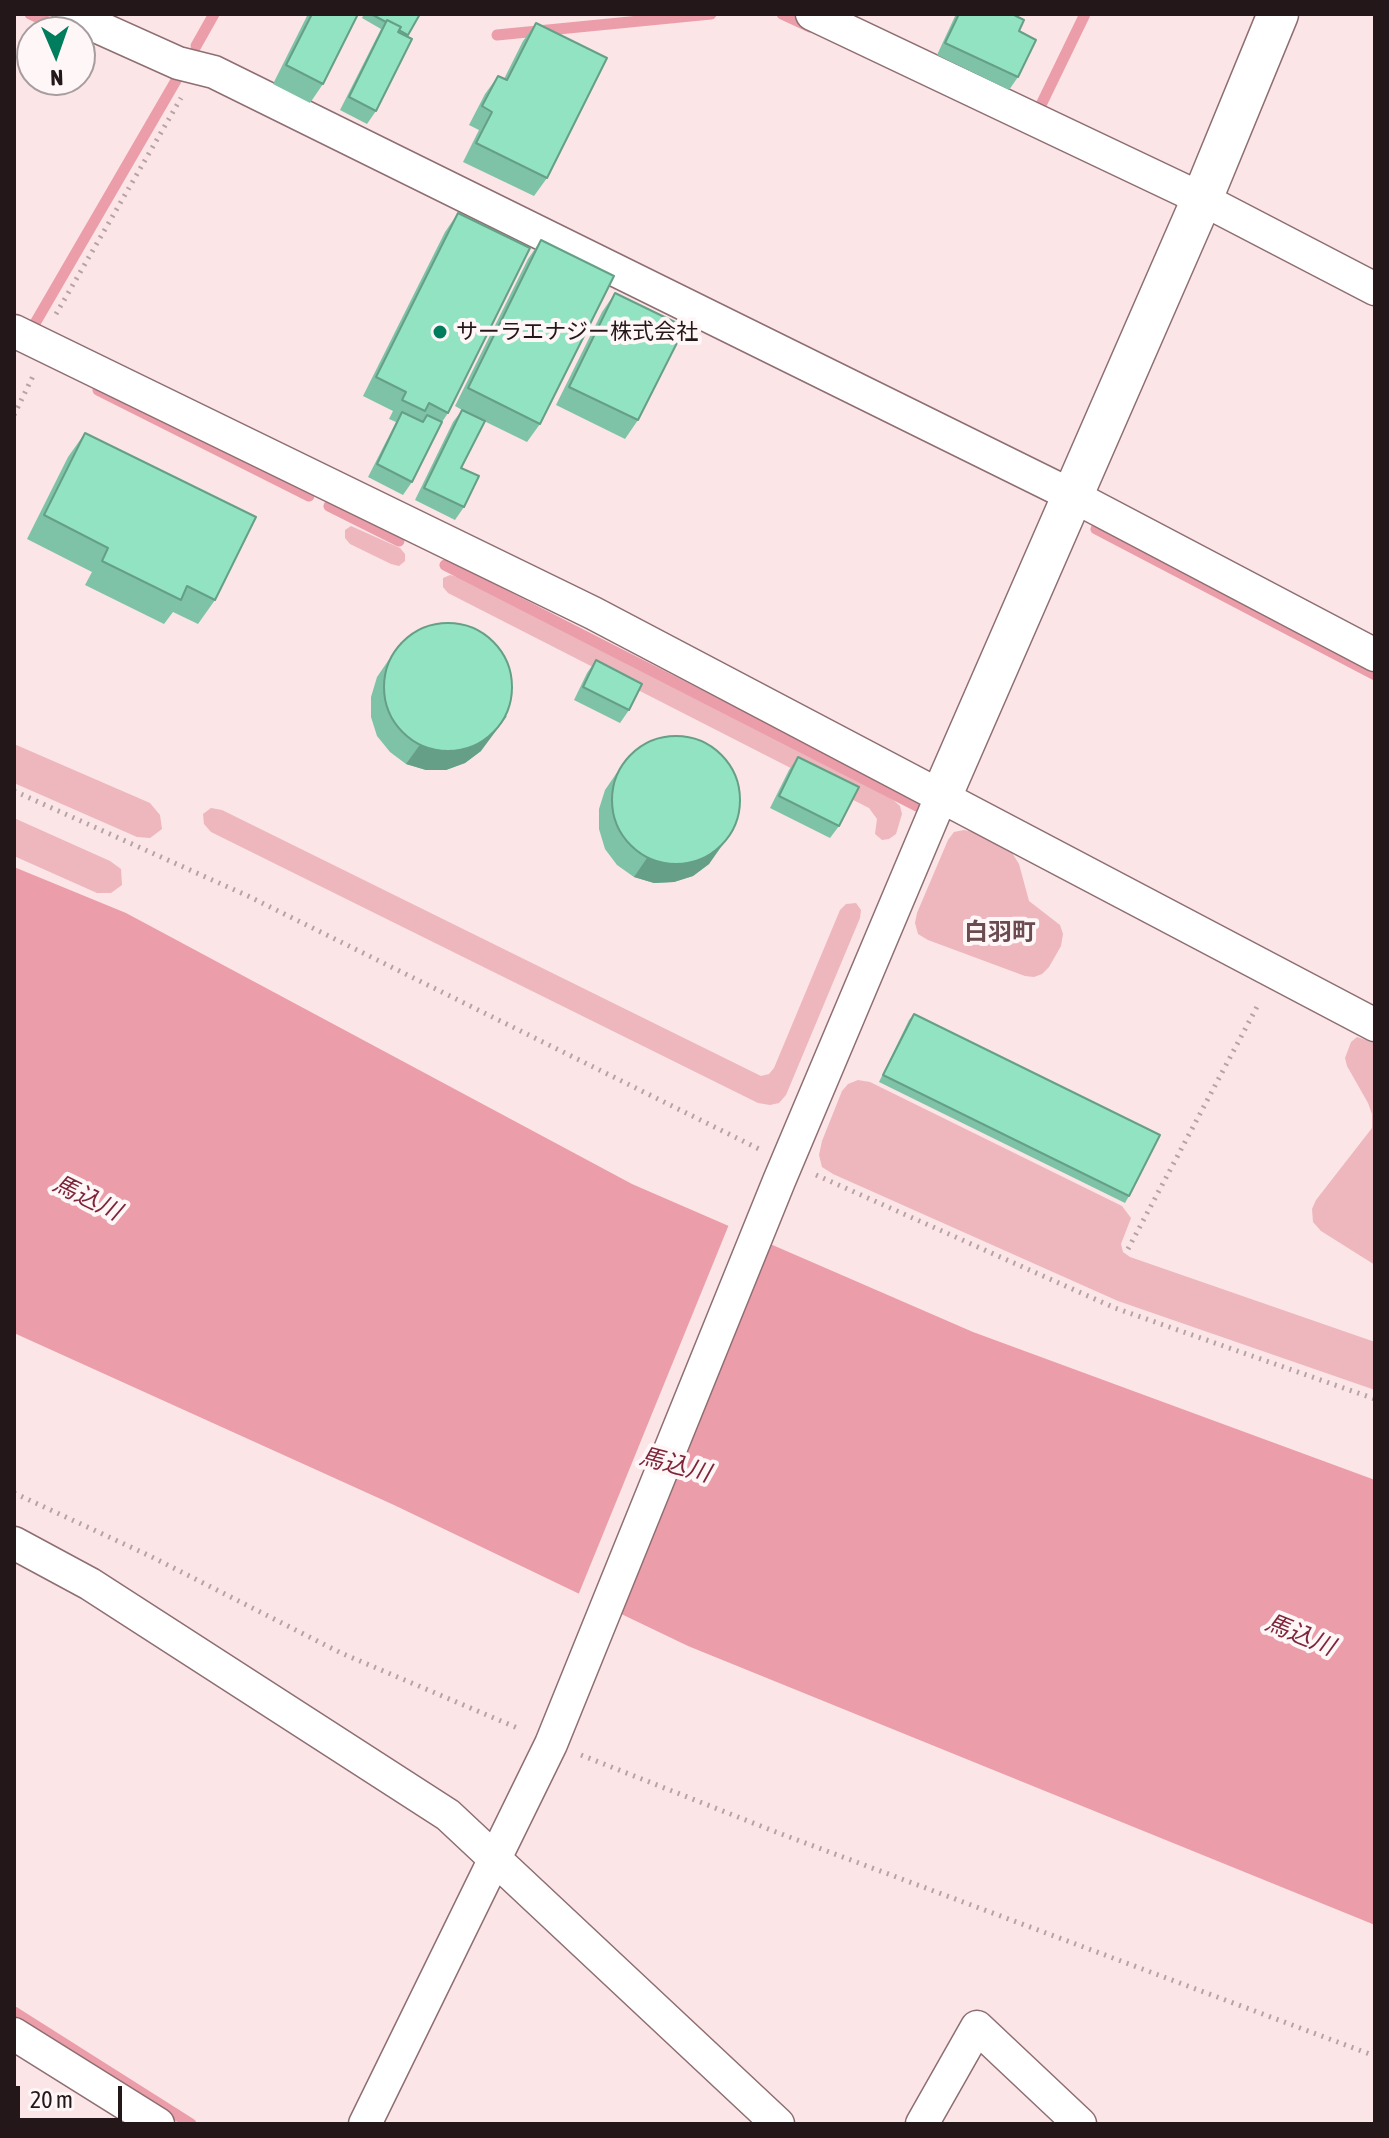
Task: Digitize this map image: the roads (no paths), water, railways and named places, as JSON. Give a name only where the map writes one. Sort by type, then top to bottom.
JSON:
[{"type":"street","points":[[69,14],[178,63],[228,79],[1073,496],[1375,655]]},
{"type":"street","points":[[812,14],[1202,199],[1375,289]]},
{"type":"street","points":[[365,2124],[556,1732],[783,1172],[941,797],[1202,199],[1278,14]]},
{"type":"street","points":[[34,340],[593,613],[1375,1025]]},
{"type":"street","points":[[14,1543],[90,1584],[448,1815],[778,2124]]},
{"type":"street","points":[[922,2124],[977,2027],[1080,2124]]},
{"type":"street","points":[[14,2034],[158,2124]]},
{"type":"water","name":"馬込川","points":[[14,867],[126,913],[632,1184],[973,1332],[1375,1480],[1375,1925],[688,1646],[394,1505],[14,1333]]},
{"type":"waterway","points":[[30,14],[34,16]]},
{"type":"waterway","points":[[196,46],[214,14]]},
{"type":"waterway","points":[[497,35],[711,14]]},
{"type":"waterway","points":[[782,14],[810,27]]},
{"type":"waterway","points":[[1039,109],[1085,14]]},
{"type":"waterway","points":[[34,325],[178,77]]},
{"type":"waterway","points":[[98,390],[309,496]]},
{"type":"waterway","points":[[329,506],[399,541]]},
{"type":"waterway","points":[[1096,529],[1375,675]]},
{"type":"waterway","points":[[445,565],[919,807]]},
{"type":"waterway","points":[[14,2012],[191,2124]]},
{"type":"place","name":"サーラエナジー株式会社","points":[[440,332]]},
{"type":"district","name":"白羽町","points":[[1000,932]]}]
